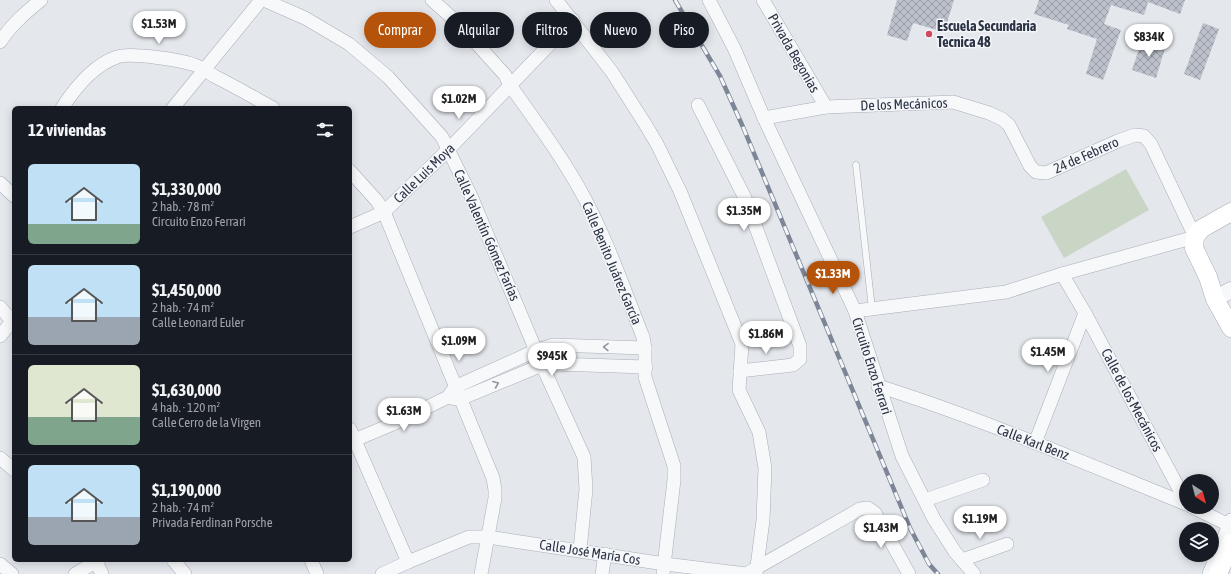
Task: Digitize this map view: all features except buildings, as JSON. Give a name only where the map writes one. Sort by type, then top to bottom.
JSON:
[{"type":"main road","points":[[1231,212],[1201,229],[1195,237],[1194,248],[1208,277],[1225,297],[1231,328]]},
{"type":"main road","points":[[1218,574],[1231,543]]},
{"type":"street","points":[[0,42],[22,15],[41,0]]},
{"type":"street","points":[[175,106],[261,0]]},
{"type":"street","name":"Calle Valentín Gómez Farías","points":[[264,0],[305,18],[349,44],[369,60],[388,76],[442,137],[449,149],[471,196],[537,350],[542,365],[584,457],[586,489],[580,550]]},
{"type":"street","name":"Calle Benito Juárez García","points":[[432,0],[459,24],[505,75],[510,85],[570,173],[586,200],[643,337],[646,366],[645,377],[674,466],[674,480],[664,569]]},
{"type":"street","points":[[556,0],[566,12]]},
{"type":"street","name":"Circuito Enzo Ferrari","points":[[709,0],[734,48],[764,118],[854,311],[902,456],[934,519],[955,552],[974,574]]},
{"type":"street","name":"Privada Begonias","points":[[763,0],[826,107]]},
{"type":"street","points":[[582,32],[612,72],[647,127],[680,191],[742,344],[739,390],[759,432],[765,468],[763,520],[756,571]]},
{"type":"street","name":"Calle Luis Moya","points":[[352,226],[384,212],[449,149],[546,48]]},
{"type":"street","points":[[63,106],[72,92],[90,75],[107,62],[118,56],[131,54],[196,65],[269,106]]},
{"type":"street","name":"De los Mecánicos","points":[[764,118],[826,107],[953,102],[989,113],[1002,119],[1009,125],[1030,166],[1036,172]]},
{"type":"street","points":[[698,105],[745,198],[800,346],[800,359],[793,365],[740,371]]},
{"type":"street","name":"24 de Febrero","points":[[1036,172],[1046,173],[1135,134],[1144,136],[1151,144],[1195,237]]},
{"type":"street","points":[[352,173],[377,201],[384,212],[454,394],[493,478],[495,498],[481,574]]},
{"type":"street","points":[[854,311],[1006,292],[1062,274],[1195,237]]},
{"type":"street","name":"Calle de los Mecánicos","points":[[1062,274],[1085,313],[1179,490]]},
{"type":"street","points":[[0,307],[12,319]]},
{"type":"street","points":[[1035,443],[1085,313]]},
{"type":"street","points":[[0,336],[12,321]]},
{"type":"street","points":[[408,562],[352,437],[395,423],[537,350],[553,345],[645,348]]},
{"type":"street","points":[[454,394],[542,365],[646,366]]},
{"type":"street","name":"Calle Karl Benz","points":[[878,386],[917,398],[1179,500]]},
{"type":"street","points":[[0,458],[12,468]]},
{"type":"street","points":[[925,500],[983,480]]},
{"type":"street","name":"Calle José María Cos","points":[[382,574],[469,538],[488,537],[604,554],[664,569],[746,574],[756,571],[860,509],[868,508],[875,513],[909,574]]},
{"type":"street","points":[[1209,574],[1230,522],[1210,514]]},
{"type":"street","points":[[962,560],[1007,544]]},
{"type":"street","points":[[602,574],[604,554]]},
{"type":"street","points":[[75,574],[96,562]]},
{"type":"street","points":[[98,562],[102,574]]},
{"type":"street","points":[[175,562],[185,574]]},
{"type":"street","points":[[312,562],[317,574]]},
{"type":"street","points":[[0,564],[12,574]]},
{"type":"lane","points":[[856,165],[872,309]]},
{"type":"green space","points":[[1126,169],[1149,210],[1064,258],[1041,217]]},
{"type":"railway","points":[[675,0],[720,76],[743,127],[910,528],[929,564],[938,574]]},
{"type":"place","name":"Escuela Secundaria Tecnica 48","points":[[929,34]]}]
